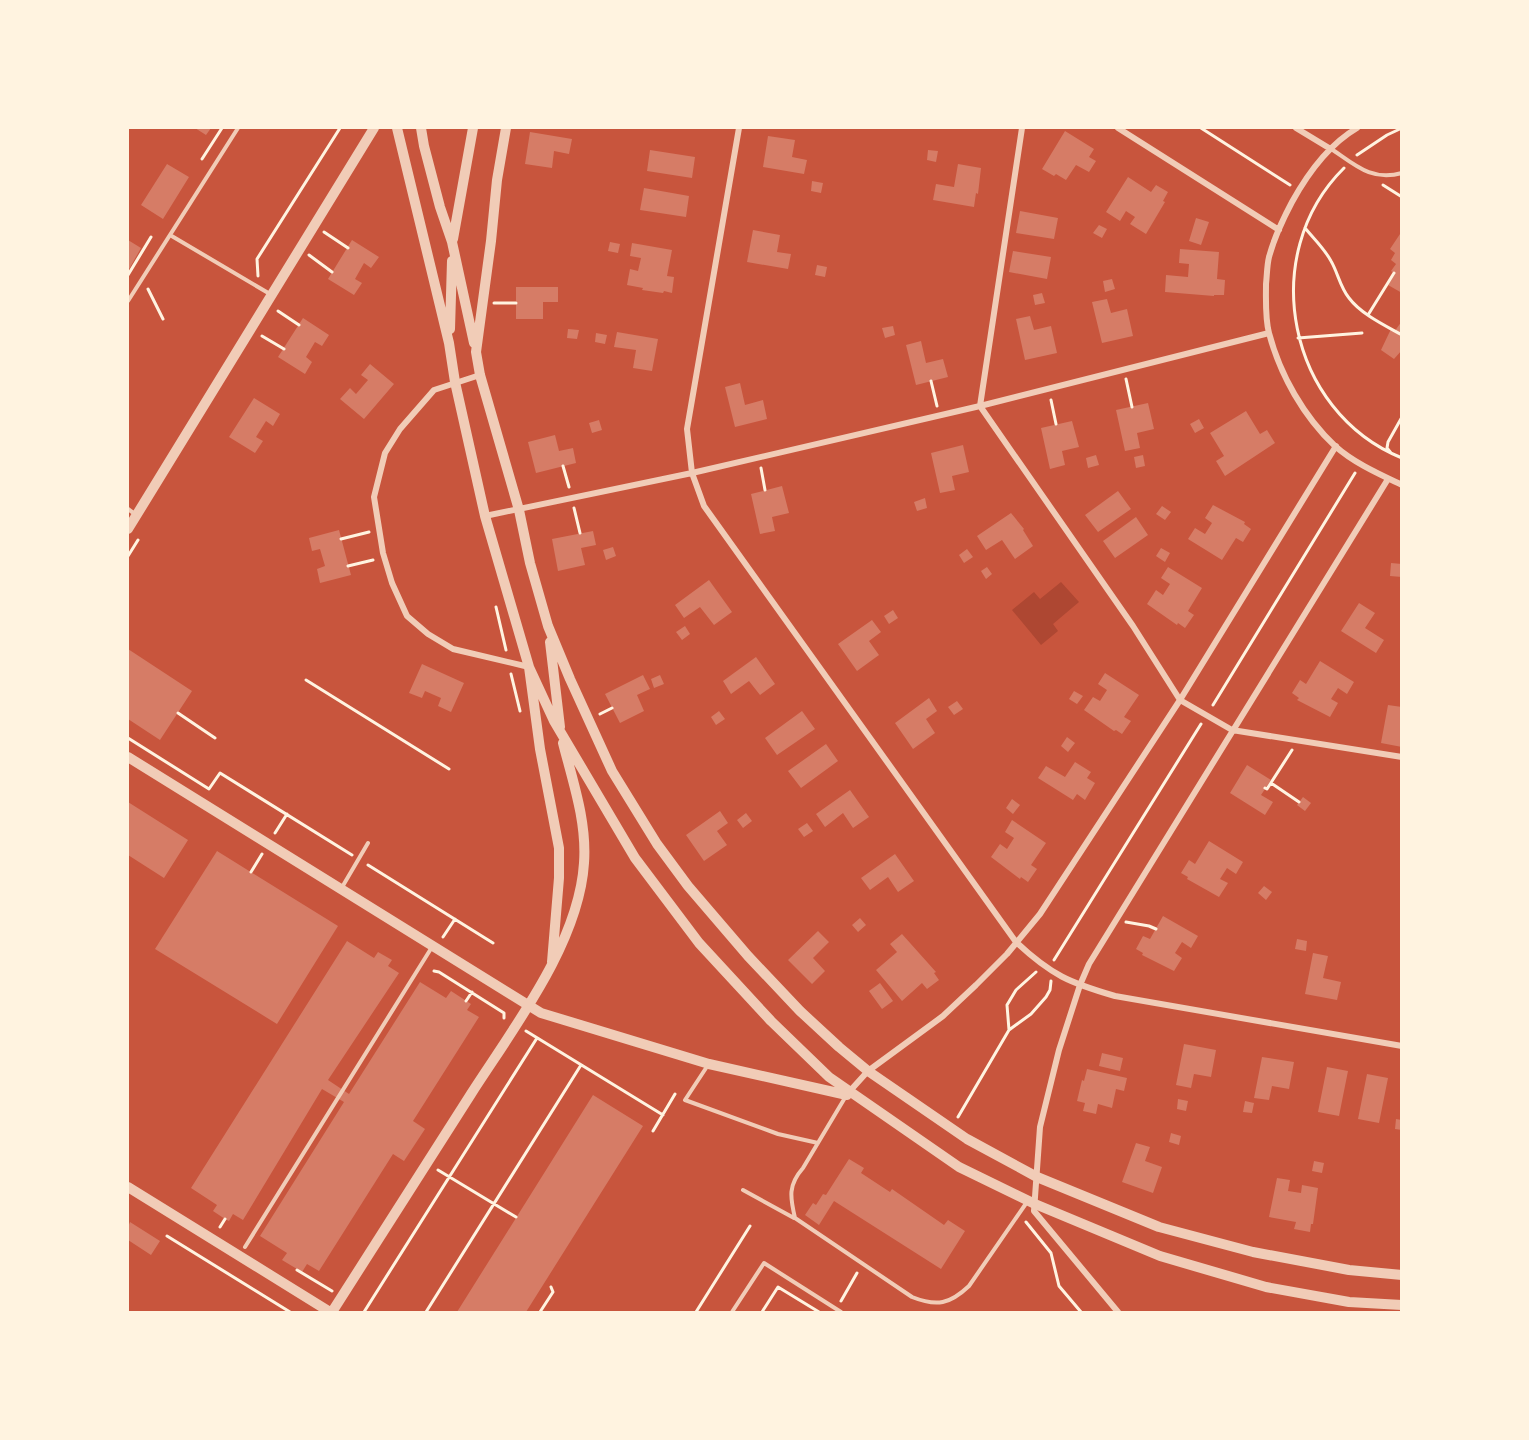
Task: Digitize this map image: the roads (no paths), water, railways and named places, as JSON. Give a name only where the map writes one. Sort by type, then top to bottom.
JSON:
[{"type":"street","points":[[128,529],[132,512],[251,329],[375,128]]},
{"type":"street","points":[[421,128],[432,177],[452,242],[480,375],[519,510],[530,563],[548,626],[612,771],[657,844],[688,886],[748,956],[800,1011],[839,1047],[868,1071],[951,1129],[1036,1177],[1170,1230],[1253,1252],[1349,1270],[1401,1275]]},
{"type":"street","points":[[449,343],[452,242],[473,128]]},
{"type":"street","points":[[476,352],[497,180],[506,128]]},
{"type":"street","points":[[739,128],[687,429],[692,473],[704,506],[1016,942],[1052,972],[1080,986],[1115,996],[1401,1046]]},
{"type":"street","points":[[1022,128],[980,406],[1133,626],[1180,700],[1232,730],[1401,757]]},
{"type":"street","points":[[1118,128],[1279,230]]},
{"type":"street","points":[[1296,128],[1329,148]]},
{"type":"street","points":[[1357,128],[1329,148],[1298,190],[1269,258],[1265,303],[1269,333],[1285,378],[1312,422],[1336,446],[1361,464],[1401,485]]},
{"type":"street","points":[[395,129],[449,343],[454,382],[485,516],[529,667],[540,749],[559,848],[559,879],[552,962]]},
{"type":"street","points":[[485,516],[759,458],[980,406],[1269,333]]},
{"type":"street","points":[[480,375],[434,390],[400,429],[385,453],[374,497],[379,530],[392,583],[407,616],[453,649],[529,667]]},
{"type":"street","points":[[848,1093],[868,1071],[943,1016],[1007,954],[1040,914],[1180,700],[1336,446]]},
{"type":"street","points":[[1118,1312],[1034,1210],[1031,1203],[1043,1117],[1059,1050],[1089,964],[1388,479]]},
{"type":"street","points":[[128,1187],[331,1312],[528,1005],[564,942],[574,913],[584,865],[585,834],[561,732],[548,626]]},
{"type":"street","points":[[529,667],[561,732],[635,858],[699,943],[771,1021],[848,1093],[959,1167],[1031,1203],[1160,1256],[1266,1287],[1349,1302],[1401,1305]]},
{"type":"street","points":[[128,757],[541,1013],[708,1064],[848,1093]]},
{"type":"lane","points":[[128,301],[238,128]]},
{"type":"lane","points":[[1329,148],[1368,173],[1390,176],[1401,173]]},
{"type":"lane","points":[[170,235],[258,286],[269,299]]},
{"type":"lane","points":[[340,889],[368,843]]},
{"type":"lane","points":[[245,1247],[434,948]]},
{"type":"lane","points":[[708,1064],[685,1100],[778,1134],[818,1143]]},
{"type":"lane","points":[[795,1218],[790,1198],[794,1178],[803,1168],[848,1093]]},
{"type":"lane","points":[[743,1190],[795,1218],[912,1297],[927,1303],[943,1303],[958,1297],[969,1286],[1019,1214],[1031,1203]]},
{"type":"lane","points":[[732,1312],[764,1263],[841,1312]]}]
